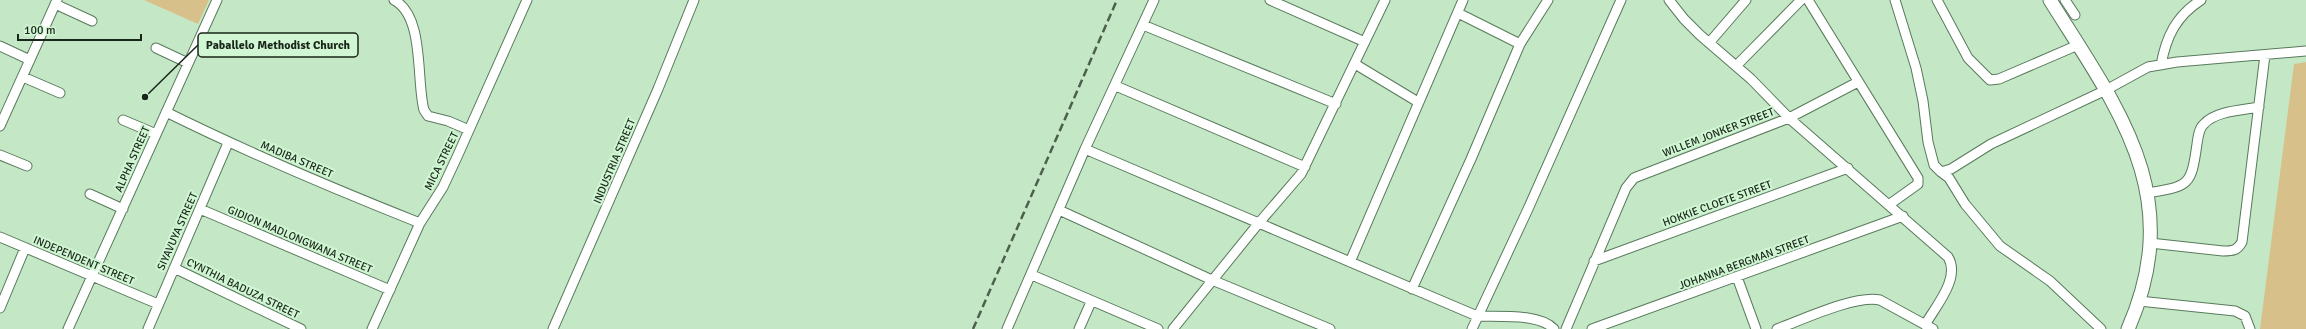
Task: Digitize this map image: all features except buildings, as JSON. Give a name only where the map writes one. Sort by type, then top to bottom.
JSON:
[{"type":"street","name":"ALPHA STREET","points":[[68,329],[218,0]]},
{"type":"street","points":[[396,0],[405,10],[416,43],[424,110],[428,116],[448,121],[469,130]]},
{"type":"street","name":"MICA STREET","points":[[372,329],[420,223],[443,187],[527,0]]},
{"type":"street","name":"INDUSTRIA STREET","points":[[553,329],[658,89],[694,0]]},
{"type":"street","points":[[1007,329],[1085,149],[1116,86],[1154,0]]},
{"type":"street","points":[[1270,0],[1365,42]]},
{"type":"street","points":[[1173,329],[1305,168],[1385,0]]},
{"type":"street","points":[[1350,262],[1463,0]]},
{"type":"street","points":[[1412,289],[1471,159],[1520,44],[1548,0]]},
{"type":"street","points":[[1472,329],[1528,209],[1621,0]]},
{"type":"street","points":[[1669,0],[1684,19],[1736,66],[1789,118],[1858,82]]},
{"type":"street","points":[[1709,43],[1746,0]]},
{"type":"street","points":[[1736,66],[1801,0]]},
{"type":"street","points":[[1808,0],[1918,178],[1918,184],[1890,204]]},
{"type":"street","points":[[1895,0],[1922,94],[1928,142],[1934,165],[1949,178],[1965,204],[2000,246],[2050,281],[2101,329]]},
{"type":"street","points":[[1937,0],[1968,58],[1990,80],[1999,79],[2078,45]]},
{"type":"street","points":[[2050,0],[2106,90],[2125,124],[2136,150],[2147,193],[2150,243],[2148,265],[2139,300],[2128,329]]},
{"type":"street","points":[[2065,0],[2075,15]]},
{"type":"street","points":[[2161,65],[2166,39],[2173,27],[2180,16],[2201,0]]},
{"type":"street","points":[[0,126],[56,2],[92,21]]},
{"type":"street","points":[[1458,13],[1520,44]]},
{"type":"street","points":[[1143,24],[1336,104]]},
{"type":"street","points":[[0,46],[30,60]]},
{"type":"street","points":[[156,48],[188,63]]},
{"type":"street","points":[[1941,172],[1951,169],[1991,144],[2106,90],[2142,70],[2161,65],[2306,51]]},
{"type":"street","points":[[2150,243],[2222,251],[2232,251],[2239,247],[2242,242],[2265,55]]},
{"type":"street","points":[[1355,64],[1418,102]]},
{"type":"street","points":[[22,77],[60,93]]},
{"type":"street","points":[[1116,86],[1305,168]]},
{"type":"street","points":[[2147,193],[2177,188],[2188,180],[2194,166],[2198,136],[2204,124],[2220,115],[2259,106]]},
{"type":"street","name":"MADIBA STREET","points":[[166,112],[228,143],[420,223]]},
{"type":"street","name":"WILLEM JONKER STREET","points":[[1566,329],[1626,188],[1637,176],[1789,118],[1890,204],[1944,253],[1952,267],[1951,280],[1929,327]]},
{"type":"street","points":[[123,120],[156,134]]},
{"type":"street","name":"SIYAVUYA STREET","points":[[148,329],[228,143]]},
{"type":"street","points":[[1085,149],[1477,316],[1532,318],[1542,321],[1554,329]]},
{"type":"street","points":[[0,155],[27,166]]},
{"type":"street","name":"HOKKIE CLOETE STREET","points":[[1594,261],[1848,168]]},
{"type":"street","points":[[90,194],[123,209]]},
{"type":"street","name":"GIDION MADLONGWANA STREET","points":[[200,209],[390,290]]},
{"type":"street","points":[[1059,210],[1212,280],[1330,329]]},
{"type":"street","name":"JOHANNA BERGMAN STREET","points":[[1592,329],[1903,216]]},
{"type":"street","name":"INDEPENDENT STREET","points":[[0,237],[158,304]]},
{"type":"street","points":[[0,308],[25,248]]},
{"type":"street","name":"CYNTHIA BADUZA STREET","points":[[174,268],[301,329]]},
{"type":"street","points":[[1032,274],[1091,302],[1158,329]]},
{"type":"street","points":[[1738,277],[1756,329]]},
{"type":"street","points":[[1777,329],[1854,302],[1872,299],[1880,300],[1929,327]]},
{"type":"street","points":[[2139,300],[2235,311],[2245,316],[2250,329]]},
{"type":"street","points":[[1079,329],[1091,302]]},
{"type":"shaded area","points":[[144,0],[209,0],[198,24]]},
{"type":"shaded area","points":[[2306,62],[2306,329],[2260,329],[2294,64]]},
{"type":"railway","points":[[973,329],[1117,0]]},
{"type":"place","name":"Paballelo Methodist Church","points":[[145,97]]}]
